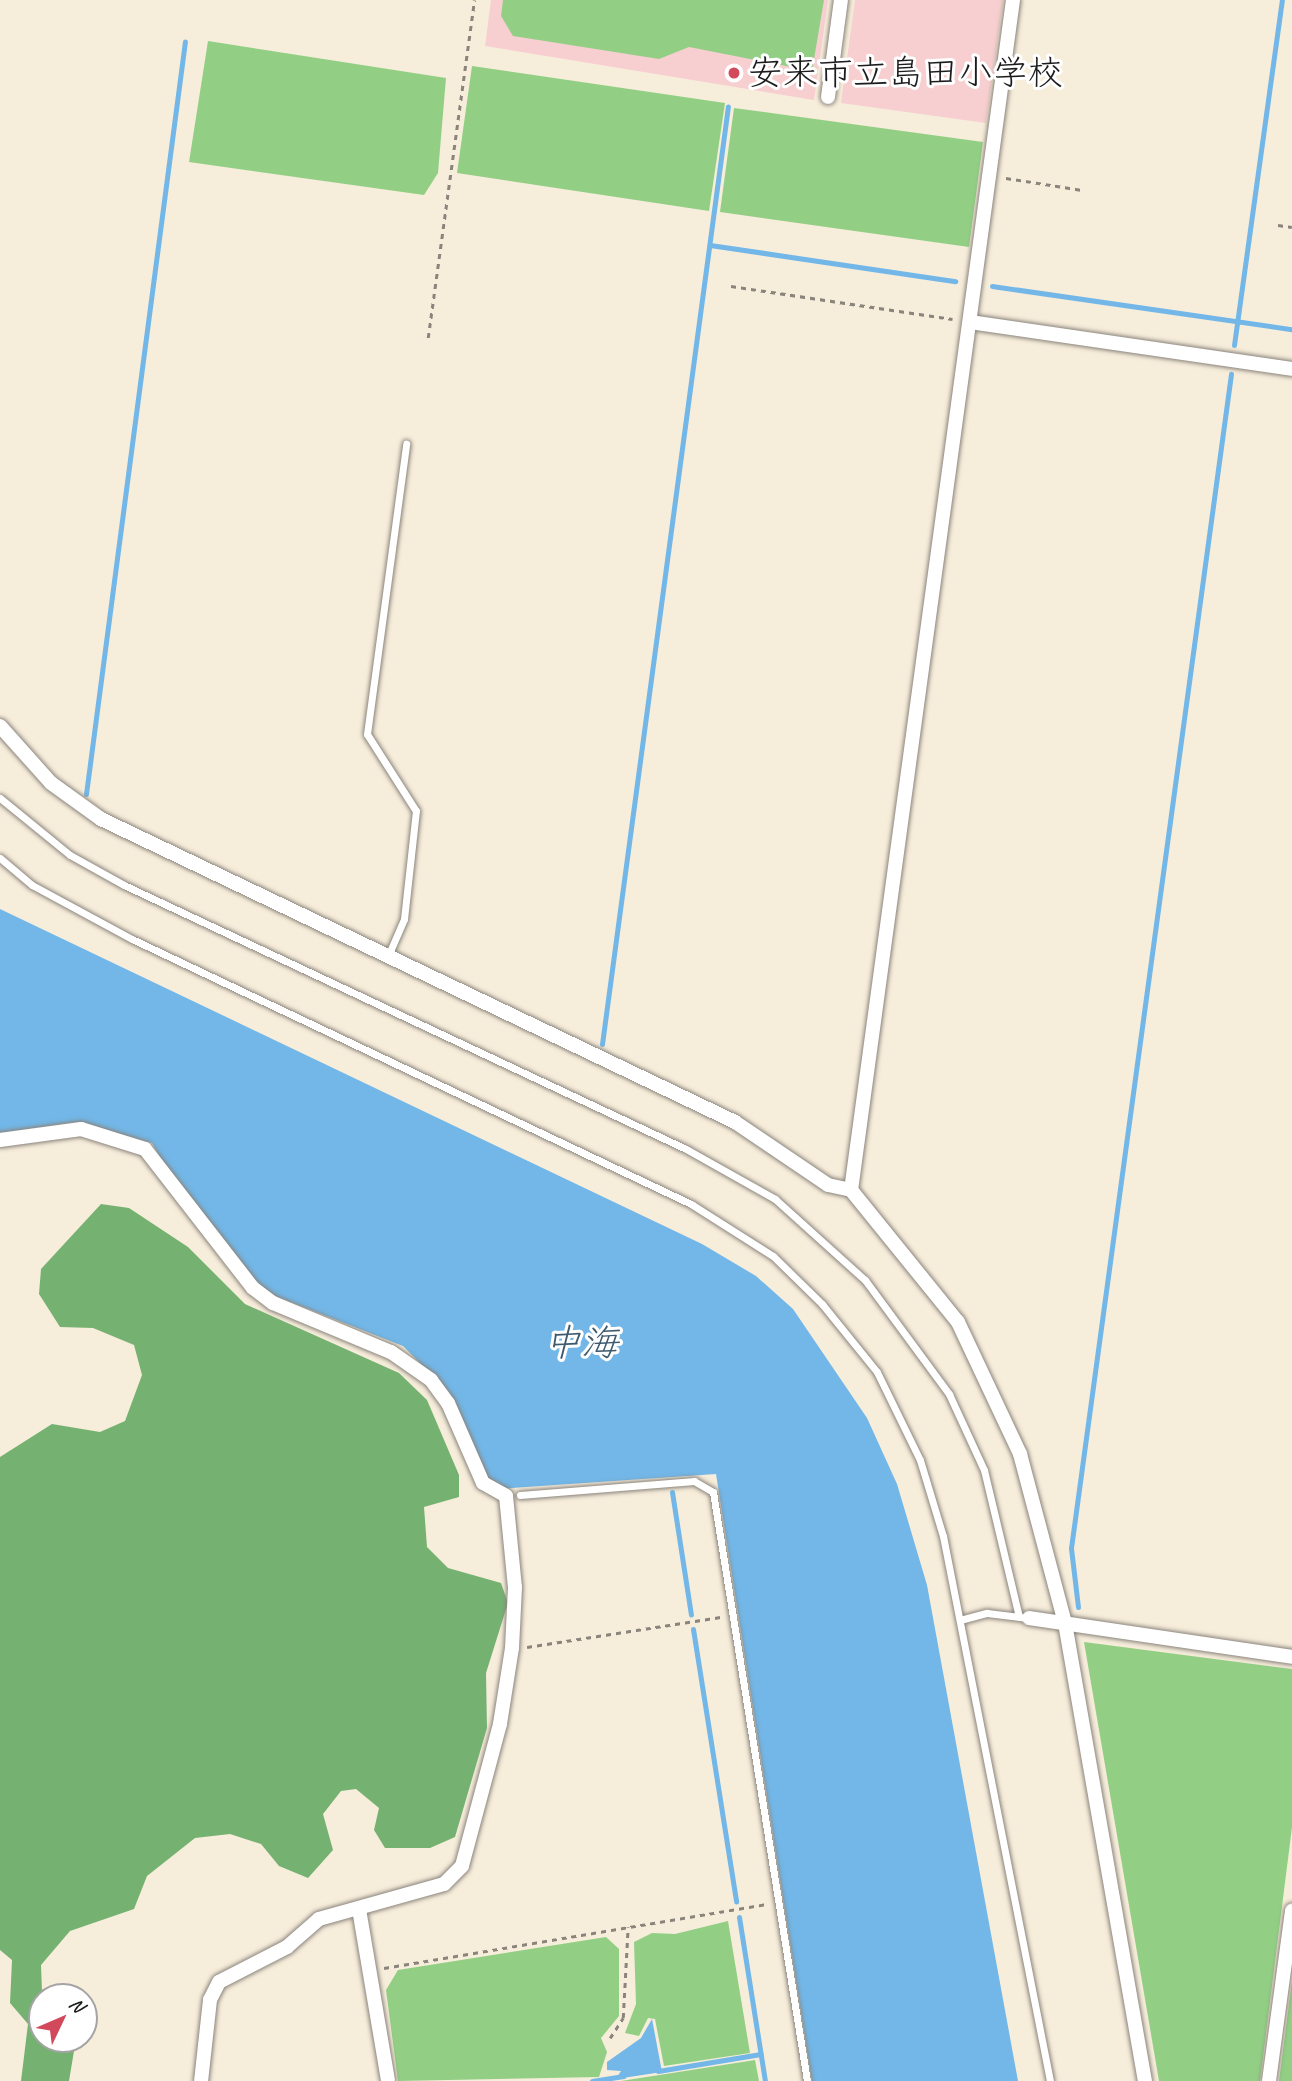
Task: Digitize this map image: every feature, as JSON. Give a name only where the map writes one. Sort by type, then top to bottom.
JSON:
[{"type":"street","points":[[828,97],[841,0]]},
{"type":"street","points":[[851,1190],[1013,0]]},
{"type":"street","points":[[970,322],[1292,369]]},
{"type":"street","points":[[0,726],[51,783],[101,819],[735,1122],[828,1185],[851,1190],[936,1289],[986,1372],[1020,1454],[1065,1623],[1145,2081]]},
{"type":"street","points":[[0,1140],[81,1129],[145,1149],[253,1289],[273,1303],[391,1352],[431,1380],[448,1403],[483,1483],[513,1496],[515,1587],[512,1648],[500,1724],[466,1856],[444,1884],[319,1919],[287,1947],[219,1982],[210,2000],[201,2081]]},
{"type":"street","points":[[1024,1617],[1292,1657]]},
{"type":"street","points":[[359,1909],[388,2081]]},
{"type":"street","points":[[1269,2081],[1292,1911]]},
{"type":"lane","points":[[388,956],[404,919],[416,811],[367,734],[406,444]]},
{"type":"lane","points":[[0,798],[70,855],[124,885],[686,1149],[775,1199],[828,1242],[900,1321],[967,1429],[998,1520],[1024,1617],[987,1613],[960,1620]]},
{"type":"lane","points":[[0,858],[32,886],[132,939],[691,1203],[773,1256],[877,1372],[920,1460],[960,1620],[1049,2081]]},
{"type":"lane","points":[[513,1496],[706,1484],[713,1492],[807,2081]]},
{"type":"path","points":[[428,338],[474,0]]},
{"type":"path","points":[[989,176],[1082,190]]},
{"type":"path","points":[[1278,225],[1292,227]]},
{"type":"path","points":[[731,286],[970,322]]},
{"type":"path","points":[[520,1648],[733,1615]]},
{"type":"path","points":[[371,1970],[778,1902]]},
{"type":"path","points":[[610,2038],[623,2018],[628,1927]]},
{"type":"shaded area","name":"安来市立島田小学校","points":[[491,0],[828,0],[814,100],[485,46]]},
{"type":"shaded area","points":[[855,0],[1003,0],[986,123],[841,103]]},
{"type":"green space","name":"安来市立島田小学校","points":[[503,0],[824,0],[812,71],[689,47],[659,59],[513,36],[501,16]]},
{"type":"green space","points":[[208,41],[446,78],[438,173],[424,195],[189,162]]},
{"type":"green space","points":[[472,66],[725,103],[709,211],[457,173]]},
{"type":"green space","points":[[734,108],[983,142],[969,247],[720,212]]},
{"type":"green space","points":[[101,1204],[129,1208],[188,1247],[245,1304],[399,1373],[427,1400],[459,1475],[459,1497],[424,1507],[427,1547],[448,1568],[501,1583],[508,1603],[486,1673],[487,1728],[455,1837],[430,1848],[385,1848],[374,1830],[379,1808],[356,1789],[341,1791],[323,1814],[333,1850],[308,1878],[279,1866],[261,1844],[230,1834],[195,1838],[147,1876],[134,1909],[70,1931],[41,1965],[42,1983],[28,1983],[28,2024],[10,2003],[12,1960],[0,1950],[0,1457],[52,1424],[100,1432],[125,1421],[142,1375],[134,1345],[93,1328],[60,1327],[39,1294],[41,1269]]},
{"type":"green space","points":[[1084,1642],[1292,1669],[1292,1827],[1260,2081],[1159,2081]]},
{"type":"green space","points":[[728,1921],[750,2053],[664,2066],[655,2019],[648,2018],[639,2036],[625,2033],[636,2004],[634,1942],[652,1933],[675,1934]]},
{"type":"green space","points":[[606,1937],[619,1949],[619,2016],[601,2038],[607,2052],[599,2077],[398,2081],[386,1990],[398,1970]]},
{"type":"green space","points":[[1292,1981],[1292,2081],[1279,2081]]},
{"type":"green space","points":[[28,2024],[28,2053],[74,2053],[69,2081],[21,2081]]},
{"type":"green space","points":[[755,2060],[759,2081],[621,2081]]},
{"type":"water","name":"中海","points":[[0,909],[702,1244],[756,1276],[793,1309],[867,1418],[897,1484],[927,1585],[1018,2081],[812,2081],[716,1474],[498,1489],[482,1472],[449,1392],[403,1346],[265,1292],[178,1190],[152,1143],[77,1122],[0,1133]]},
{"type":"water","points":[[652,2019],[662,2072],[616,2079],[621,2071],[607,2070],[607,2062],[641,2038]]},
{"type":"waterway","points":[[1234,345],[1282,0]]},
{"type":"waterway","points":[[86,794],[185,41]]},
{"type":"waterway","points":[[602,1044],[728,106]]},
{"type":"waterway","points":[[710,245],[955,281]]},
{"type":"waterway","points":[[992,286],[1292,329]]},
{"type":"waterway","points":[[1078,1607],[1071,1548],[1231,374]]},
{"type":"waterway","points":[[672,1492],[691,1615]]},
{"type":"waterway","points":[[693,1629],[736,1902]]},
{"type":"waterway","points":[[739,1917],[765,2081]]},
{"type":"waterway","points":[[658,2071],[761,2054]]},
{"type":"waterway","points":[[592,2081],[624,2076]]},
{"type":"place","name":"安来市立島田小学校","points":[[734,73]]}]
